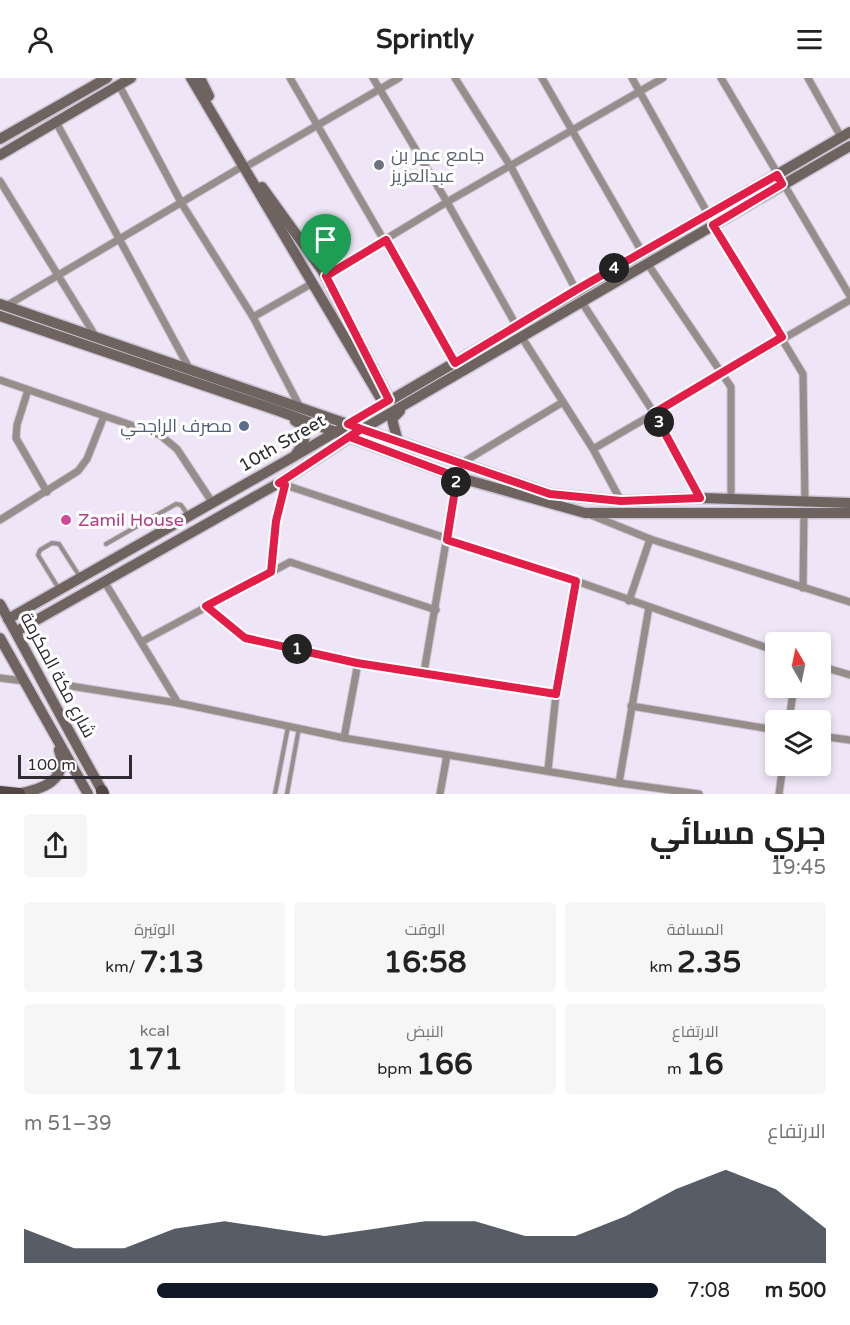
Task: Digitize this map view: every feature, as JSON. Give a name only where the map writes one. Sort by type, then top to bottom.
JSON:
[{"type":"main road","points":[[0,792],[18,794]]},
{"type":"street","points":[[0,139],[107,78]]},
{"type":"street","points":[[0,155],[130,78]]},
{"type":"street","points":[[191,78],[245,166],[326,276],[386,402]]},
{"type":"street","points":[[200,78],[245,166],[311,284],[386,402]]},
{"type":"street","points":[[290,78],[386,240],[455,363]]},
{"type":"street","points":[[373,78],[447,202],[518,331],[593,449],[621,501]]},
{"type":"street","points":[[3,305],[119,237],[318,127],[399,78]]},
{"type":"street","points":[[455,78],[511,167],[576,290]]},
{"type":"street","points":[[542,78],[642,252]]},
{"type":"street","points":[[632,78],[710,220],[803,374],[802,588]]},
{"type":"street","points":[[326,276],[447,202],[663,78]]},
{"type":"street","points":[[593,449],[850,298],[721,78]]},
{"type":"street","points":[[808,78],[846,134]]},
{"type":"street","points":[[119,85],[182,204],[253,317],[300,407]]},
{"type":"street","points":[[56,122],[189,368]]},
{"type":"street","name":"10th Street","points":[[780,180],[846,134]]},
{"type":"street","name":"10th Street","points":[[17,631],[104,580],[282,484],[361,429],[518,331],[576,290],[642,252],[710,220],[780,180],[849,148]]},
{"type":"street","points":[[0,181],[96,338]]},
{"type":"street","name":"10th Street","points":[[9,619],[455,363],[581,301],[647,263],[710,220]]},
{"type":"street","points":[[647,263],[731,387],[731,499]]},
{"type":"street","points":[[253,317],[311,284]]},
{"type":"street","points":[[581,301],[654,413],[700,498]]},
{"type":"street","points":[[3,305],[550,494],[621,501],[731,499],[850,513]]},
{"type":"street","points":[[0,316],[279,411],[457,477],[585,513],[650,539],[850,602]]},
{"type":"street","points":[[0,380],[160,435],[170,442],[212,502]]},
{"type":"street","points":[[28,390],[17,425],[16,438],[47,492]]},
{"type":"street","points":[[398,442],[392,419],[412,399]]},
{"type":"street","points":[[460,464],[563,402]]},
{"type":"street","points":[[279,411],[302,425],[306,432],[303,444],[293,457]]},
{"type":"street","points":[[0,520],[78,471],[87,459],[104,416]]},
{"type":"street","points":[[424,672],[457,477]]},
{"type":"street","points":[[282,484],[576,581],[765,647]]},
{"type":"street","points":[[585,513],[804,507],[850,503]]},
{"type":"street","points":[[629,601],[650,539]]},
{"type":"street","points":[[143,641],[290,562],[436,610]]},
{"type":"street","points":[[104,580],[143,641],[178,703]]},
{"type":"street","points":[[548,770],[556,694],[576,581]]},
{"type":"street","name":"شارع مكة المكرمة","points":[[0,604],[17,631],[51,701],[103,793]]},
{"type":"street","points":[[206,606],[245,638],[357,663],[556,694]]},
{"type":"street","points":[[619,783],[650,607]]},
{"type":"street","name":"شارع مكة المكرمة","points":[[0,638],[88,794]]},
{"type":"street","points":[[345,738],[357,663]]},
{"type":"street","points":[[831,669],[850,675]]},
{"type":"street","points":[[0,678],[25,681]]},
{"type":"street","points":[[64,685],[178,703],[345,738],[548,770],[649,791],[699,794]]},
{"type":"street","points":[[631,706],[765,728]]},
{"type":"street","points":[[18,794],[39,790],[55,779],[61,761],[53,733]]},
{"type":"street","points":[[831,737],[850,740]]},
{"type":"street","points":[[440,794],[447,755]]},
{"type":"street","points":[[779,794],[781,776]]},
{"type":"lane","points":[[271,572],[282,484]]},
{"type":"lane","points":[[106,544],[176,504],[181,505],[189,515]]},
{"type":"lane","points":[[59,590],[38,555],[40,550],[52,543],[59,544],[81,577]]},
{"type":"lane","points":[[275,794],[288,726]]},
{"type":"lane","points":[[287,794],[299,728]]},
{"type":"place","name":"جامع عمر بن عبدالعزيز","points":[[379,165]]},
{"type":"place","name":"مصرف الراجحي","points":[[244,426]]},
{"type":"place","name":"Zamil House","points":[[66,520]]},
{"type":"route","points":[[326,276],[386,240],[455,363],[516,325],[777,175],[782,184],[713,225],[782,337],[654,413],[700,498],[621,501],[591,500],[550,494],[361,429],[350,437],[457,477],[447,540],[576,581],[556,694],[357,663],[245,638],[206,606],[271,572],[276,521],[285,485],[279,483],[361,429],[348,424],[389,400],[326,276]]}]
